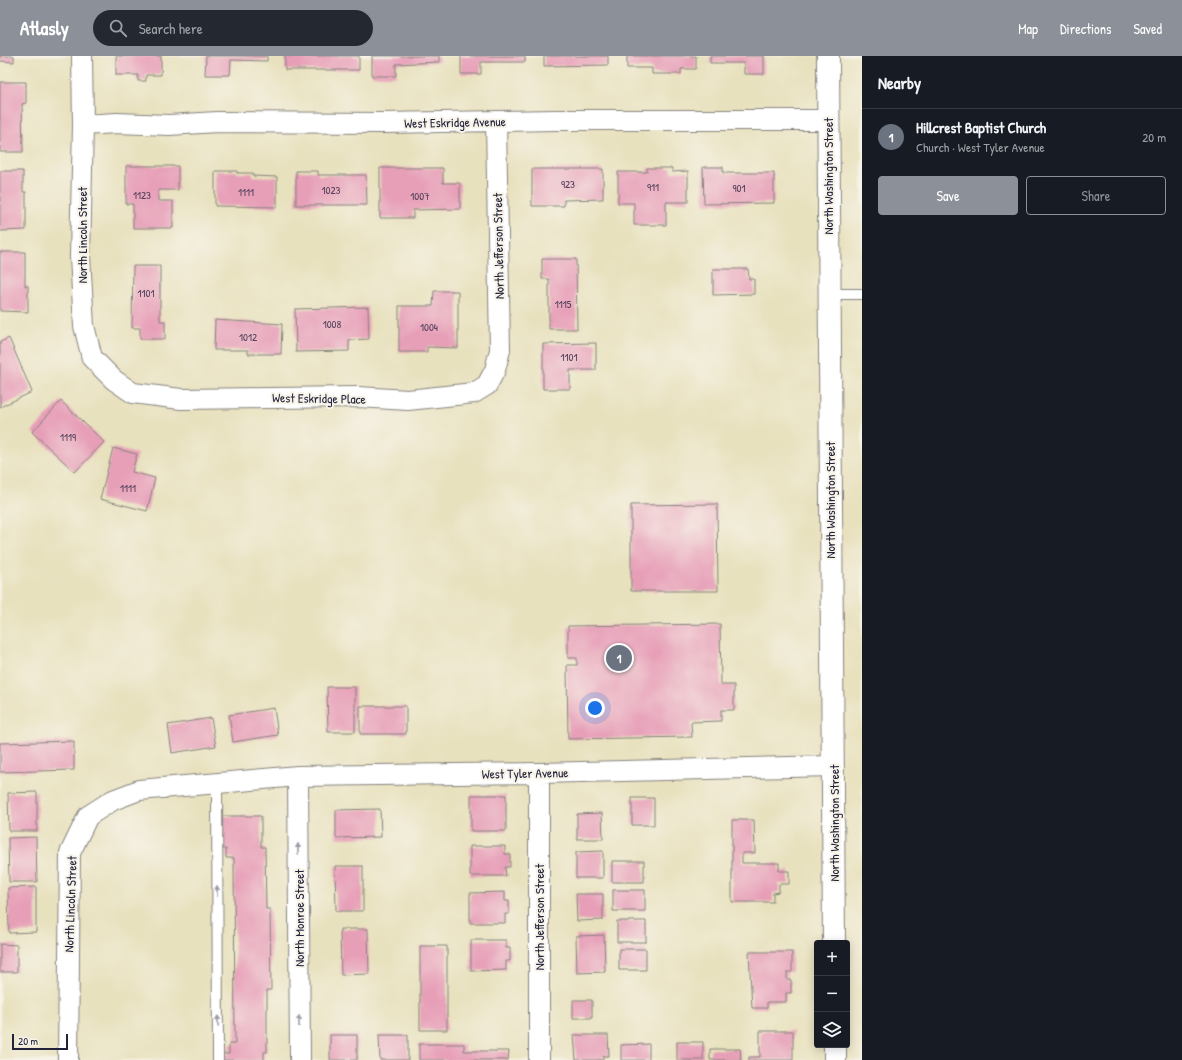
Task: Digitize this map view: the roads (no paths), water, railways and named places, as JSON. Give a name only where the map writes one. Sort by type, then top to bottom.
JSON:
[{"type":"main road","name":"North Washington Street","points":[[828,56],[834,940]]},
{"type":"main road","points":[[835,1048],[835,1060]]},
{"type":"street","name":"North Lincoln Street","points":[[82,56],[83,125],[80,256],[84,326],[92,358],[114,380],[133,393]]},
{"type":"street","name":"West Eskridge Avenue","points":[[83,125],[116,123],[169,124],[217,122],[384,123],[496,120],[828,120]]},
{"type":"street","name":"North Jefferson Street","points":[[494,370],[500,350],[496,120]]},
{"type":"street","name":"West Eskridge Place","points":[[133,393],[181,399],[358,397],[408,400],[474,393],[487,385],[494,370]]},
{"type":"street","name":"West Tyler Avenue","points":[[217,782],[298,776],[539,773],[833,766]]},
{"type":"street","name":"North Jefferson Street","points":[[539,773],[539,1060]]},
{"type":"street","name":"North Monroe Street","points":[[298,776],[300,1060]]},
{"type":"street","name":"North Lincoln Street","points":[[68,1060],[70,853],[88,816],[113,800],[139,790],[217,782]]},
{"type":"lane","points":[[829,294],[862,294]]},
{"type":"lane","points":[[217,782],[218,1060]]},
{"type":"place","name":"Hillcrest Baptist Church","points":[[619,658]]}]
